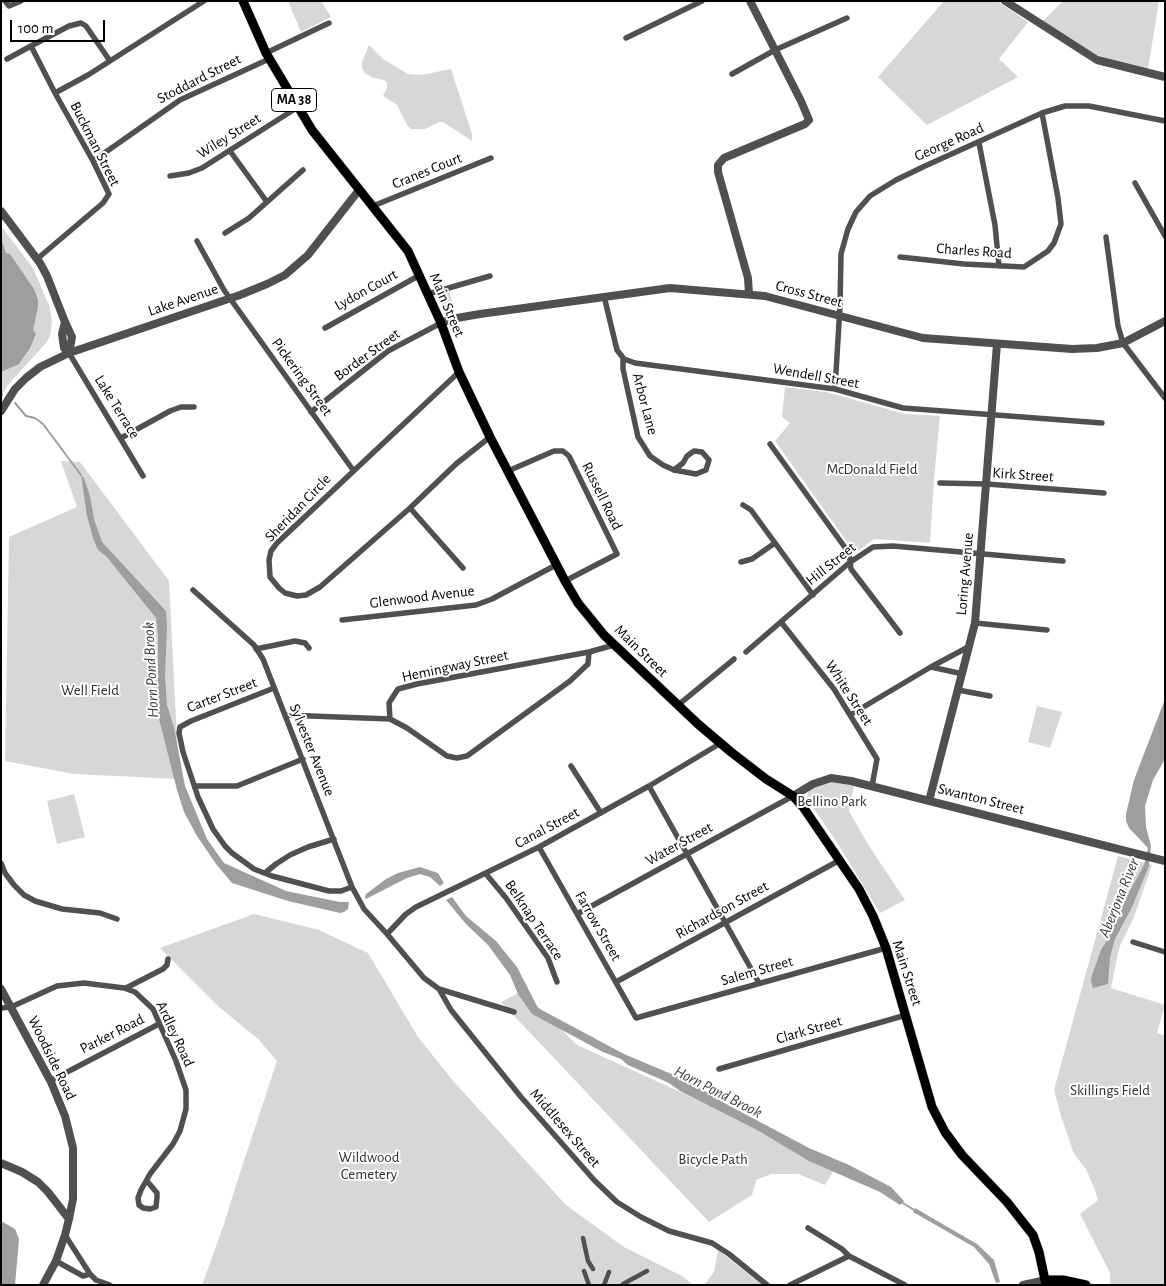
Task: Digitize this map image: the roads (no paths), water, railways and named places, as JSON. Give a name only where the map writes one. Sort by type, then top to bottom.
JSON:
[{"type":"main road","name":"Main Street","points":[[243,1],[268,56],[322,144],[406,247],[441,323],[459,372],[490,437],[556,565],[587,614],[614,645],[721,744],[804,806],[859,889],[886,948],[932,1107],[945,1132],[962,1155],[1007,1202],[1034,1235],[1046,1283]]},
{"type":"main road","points":[[1046,1283],[1063,1280],[1086,1285]]},
{"type":"street","points":[[7,3],[21,1]]},
{"type":"street","name":"Buckman Street","points":[[37,259],[108,196],[108,189],[55,93],[110,61],[204,1]]},
{"type":"street","points":[[626,38],[702,1]]},
{"type":"street","points":[[749,294],[748,278],[718,170],[720,161],[725,157],[805,124],[808,121],[803,105],[750,1]]},
{"type":"street","points":[[1005,1],[1085,53],[1104,63],[1165,77]]},
{"type":"street","points":[[732,74],[776,50],[847,18]]},
{"type":"street","points":[[7,59],[72,24],[82,23],[90,30],[110,61]]},
{"type":"street","name":"Stoddard Street","points":[[92,160],[180,100],[329,23]]},
{"type":"street","points":[[31,46],[55,93]]},
{"type":"street","name":"George Road","points":[[839,316],[841,254],[848,229],[856,212],[870,196],[896,180],[1042,113],[1065,106],[1089,106],[1165,120]]},
{"type":"street","name":"Wiley Street","points":[[170,176],[196,171],[298,107]]},
{"type":"street","name":"Charles Road","points":[[900,257],[964,264],[1024,267],[1048,251],[1054,243],[1061,224],[1042,113]]},
{"type":"street","points":[[979,143],[994,225],[999,266]]},
{"type":"street","points":[[230,151],[267,202]]},
{"type":"street","name":"Cranes Court","points":[[373,206],[491,158]]},
{"type":"street","points":[[225,232],[249,218],[303,170]]},
{"type":"street","points":[[1136,183],[1165,236]]},
{"type":"street","name":"Lake Avenue","points":[[1,412],[15,389],[26,378],[40,367],[68,352],[230,298],[272,282],[296,267],[322,238],[359,190]]},
{"type":"street","points":[[1,210],[37,259],[50,283],[65,322],[62,334],[64,348],[68,352]]},
{"type":"street","points":[[1106,237],[1118,326],[1123,343],[1165,398]]},
{"type":"street","name":"Pickering Street","points":[[197,241],[222,288],[353,470]]},
{"type":"street","name":"Lydon Court","points":[[325,328],[420,275]]},
{"type":"street","points":[[428,294],[490,276]]},
{"type":"street","name":"Cross Street","points":[[441,323],[451,319],[480,314],[670,288],[749,294],[771,298],[923,338],[1072,349],[1098,348],[1123,343],[1165,321]]},
{"type":"street","points":[[604,296],[614,342],[623,358]]},
{"type":"street","points":[[835,389],[839,316]]},
{"type":"street","name":"Border Street","points":[[311,412],[388,352],[441,323]]},
{"type":"street","name":"Loring Avenue","points":[[929,801],[975,623],[997,344]]},
{"type":"street","name":"Lake Terrace","points":[[68,352],[143,476]]},
{"type":"street","name":"Wendell Street","points":[[623,358],[635,364],[835,389],[903,408],[1102,423]]},
{"type":"street","name":"Arbor Lane","points":[[623,358],[623,369],[638,437],[650,456],[663,465],[674,470],[684,473],[700,474],[706,470],[709,460],[702,452],[694,451],[674,470]]},
{"type":"street","name":"Sheridan Circle","points":[[459,372],[286,534],[272,551],[269,560],[270,577],[285,593],[297,596],[320,588],[410,508],[456,464],[490,437]]},
{"type":"street","points":[[121,438],[170,411],[181,407],[194,407]]},
{"type":"street","points":[[770,444],[849,552],[851,569],[900,633]]},
{"type":"street","name":"Russell Road","points":[[508,471],[554,451],[563,451],[569,456],[617,554],[565,581]]},
{"type":"street","name":"Kirk Street","points":[[940,483],[987,484],[1104,494]]},
{"type":"street","points":[[743,505],[751,510],[813,595]]},
{"type":"street","points":[[410,508],[463,568]]},
{"type":"street","points":[[742,562],[752,559],[774,543]]},
{"type":"street","name":"Hill Street","points":[[746,652],[849,563],[874,548],[893,546],[1062,560]]},
{"type":"street","name":"Glenwood Avenue","points":[[342,620],[476,605],[492,599],[556,565]]},
{"type":"street","name":"Sylvester Avenue","points":[[193,590],[256,648],[264,659],[352,887],[364,909],[387,934]]},
{"type":"street","name":"White Street","points":[[781,622],[834,689],[877,759],[872,786]]},
{"type":"street","points":[[975,623],[1046,630]]},
{"type":"street","points":[[256,648],[295,641],[304,643],[308,648]]},
{"type":"street","name":"Hemingway Street","points":[[390,719],[389,703],[398,689],[589,652],[614,645]]},
{"type":"street","points":[[850,715],[970,646]]},
{"type":"street","points":[[285,715],[390,719],[407,728],[447,756],[457,758],[467,756],[570,681],[588,664],[589,652]]},
{"type":"street","points":[[678,705],[734,659]]},
{"type":"street","points":[[931,667],[963,674]]},
{"type":"street","name":"Carter Street","points":[[194,786],[182,747],[179,733],[180,727],[191,720],[274,688]]},
{"type":"street","points":[[958,690],[990,696]]},
{"type":"street","name":"Canal Street","points":[[387,934],[406,914],[416,907],[539,847],[721,744]]},
{"type":"street","points":[[303,759],[237,786],[194,786],[208,819],[225,846],[244,862],[265,873],[329,891],[341,891],[352,887]]},
{"type":"street","points":[[571,766],[601,813]]},
{"type":"street","name":"Swanton Street","points":[[793,796],[813,784],[831,778],[851,780],[1165,861]]},
{"type":"street","points":[[649,786],[686,855],[760,983]]},
{"type":"street","name":"Water Street","points":[[577,914],[793,796]]},
{"type":"street","points":[[265,873],[290,855],[334,839]]},
{"type":"street","name":"Farrow Street","points":[[539,847],[636,1018]]},
{"type":"street","name":"Richardson Street","points":[[616,982],[840,860]]},
{"type":"street","points":[[1,863],[5,874],[14,885],[24,895],[35,901],[49,906],[100,913],[118,919]]},
{"type":"street","name":"Belknap Terrace","points":[[486,874],[506,898],[548,958],[557,982]]},
{"type":"street","name":"Middlesex Street","points":[[387,934],[424,978],[439,989],[451,1010],[521,1097],[595,1181],[618,1202],[641,1217],[670,1231],[712,1243],[768,1285]]},
{"type":"street","points":[[1133,942],[1165,952]]},
{"type":"street","name":"Salem Street","points":[[636,1018],[886,948]]},
{"type":"street","points":[[126,988],[163,969],[167,965],[168,959]]},
{"type":"street","name":"Ardley Road","points":[[11,1007],[48,989],[70,983],[103,984],[126,988],[134,992],[153,1009],[176,1061],[186,1090],[186,1108],[180,1132],[147,1181]]},
{"type":"street","points":[[439,989],[514,1012]]},
{"type":"street","name":"Woodside Road","points":[[1,990],[50,1081],[65,1116],[73,1148],[73,1199],[69,1219],[56,1261],[43,1285]]},
{"type":"street","points":[[1,1008],[11,1007]]},
{"type":"street","name":"Clark Street","points":[[719,1069],[906,1015]]},
{"type":"street","name":"Parker Road","points":[[50,1081],[159,1024]]},
{"type":"street","points":[[1,1163],[22,1172],[38,1182],[69,1219]]},
{"type":"street","points":[[147,1181],[158,1197],[156,1207],[150,1209],[143,1208],[138,1198],[147,1181]]},
{"type":"street","points":[[808,1228],[850,1256],[905,1285]]},
{"type":"street","points":[[65,1235],[90,1274],[96,1280],[110,1285]]},
{"type":"street","points":[[583,1238],[592,1269]]},
{"type":"street","points":[[790,1285],[850,1256]]},
{"type":"street","points":[[56,1261],[83,1276],[90,1274]]},
{"type":"street","points":[[584,1271],[589,1285]]},
{"type":"street","points":[[623,1284],[647,1271]]},
{"type":"street","points":[[604,1285],[609,1272]]},
{"type":"street","points":[[1023,1285],[1046,1283]]},
{"type":"waterway","name":"Horn Pond Brook","points":[[15,403],[26,416],[35,418],[43,424],[81,475]]},
{"type":"waterway","name":"Horn Pond Brook","points":[[901,1202],[916,1211]]},
{"type":"park label","name":"McDonald Field","points":[[872,469]]},
{"type":"park label","name":"Well Field","points":[[90,690]]},
{"type":"park label","name":"Bellino Park","points":[[832,801]]},
{"type":"park label","name":"Skillings Field","points":[[1110,1090]]},
{"type":"park label","name":"Bicycle Path","points":[[713,1159]]},
{"type":"park label","name":"Wildwood Cemetery","points":[[369,1166]]},
{"type":"water label","name":"Aberjona River","points":[[1119,898]]}]
